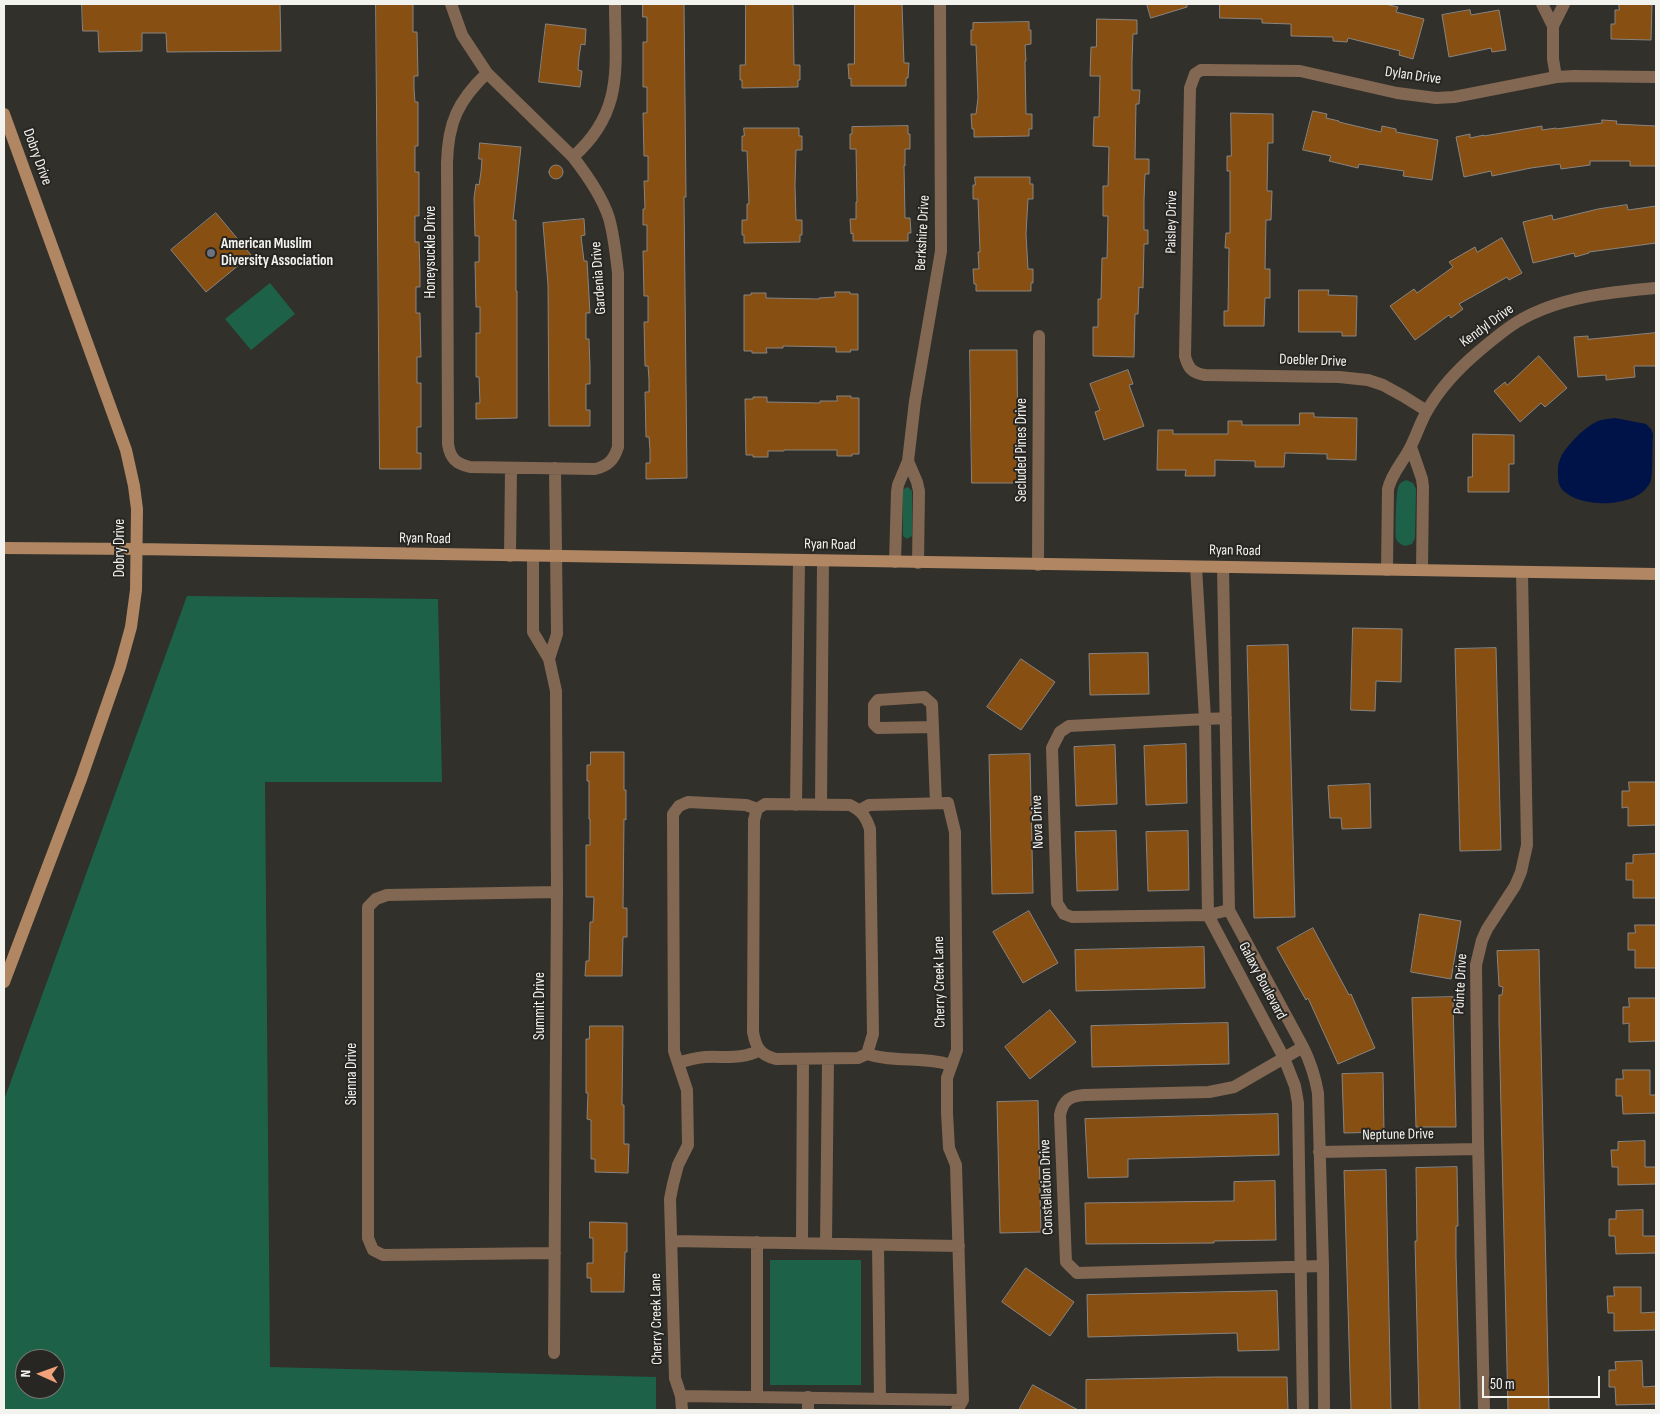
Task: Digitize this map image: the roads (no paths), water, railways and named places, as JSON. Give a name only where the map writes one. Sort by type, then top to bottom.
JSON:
[{"type":"main road","name":"Dobry Drive","points":[[4,114],[126,450],[137,509],[134,609],[131,628],[120,667],[81,779],[4,982]]},
{"type":"main road","name":"Ryan Road","points":[[4,548],[1656,574]]},
{"type":"street","points":[[451,4],[462,35],[486,73]]},
{"type":"street","points":[[573,157],[586,146],[604,120],[613,93],[615,78],[615,4]]},
{"type":"street","name":"Berkshire Drive","points":[[896,562],[898,485],[908,461],[915,400],[941,251],[940,4]]},
{"type":"street","points":[[1542,4],[1553,26],[1556,78]]},
{"type":"street","points":[[1548,4],[1559,4]]},
{"type":"street","points":[[1553,26],[1564,4]]},
{"type":"street","name":"Dylan Drive","points":[[1195,74],[1201,70],[1300,71],[1397,92],[1436,98],[1454,97],[1556,78],[1589,76],[1656,77]]},
{"type":"street","name":"Gardenia Drive","points":[[486,73],[573,157],[593,186],[608,217],[616,250],[618,273],[619,437],[616,454],[608,464],[595,469],[533,468]]},
{"type":"street","name":"Honeysuckle Drive","points":[[486,73],[468,92],[459,108],[448,136],[448,444],[452,456],[461,465],[470,467],[533,468]]},
{"type":"street","name":"Paisley Drive","points":[[1192,370],[1187,363],[1186,356],[1190,88],[1195,74]]},
{"type":"street","name":"Kendyl Drive","points":[[1388,570],[1388,489],[1390,479],[1411,447],[1419,425],[1427,411],[1449,379],[1490,342],[1518,321],[1549,307],[1578,298],[1656,288]]},
{"type":"street","name":"Secluded Pines Drive","points":[[1038,565],[1039,336]]},
{"type":"street","name":"Doebler Drive","points":[[1192,370],[1197,374],[1205,375],[1339,377],[1368,380],[1403,396],[1427,411]]},
{"type":"street","points":[[1411,447],[1423,487],[1422,570]]},
{"type":"street","name":"Berkshire Drive","points":[[908,461],[919,491],[918,563]]},
{"type":"street","points":[[510,556],[511,468]]},
{"type":"street","points":[[555,468],[556,557]]},
{"type":"street","name":"Summit Drive","points":[[533,557],[533,632],[549,659],[556,692],[557,892],[554,1353]]},
{"type":"street","name":"Summit Drive","points":[[549,659],[557,634],[556,557]]},
{"type":"street","points":[[796,805],[799,560]]},
{"type":"street","points":[[822,805],[823,561]]},
{"type":"street","name":"Galaxy Boulevard","points":[[1196,567],[1205,719],[1208,915],[1284,1058],[1295,1086],[1298,1103],[1303,1410]]},
{"type":"street","name":"Galaxy Boulevard","points":[[1223,567],[1229,910],[1303,1047],[1316,1078],[1323,1266],[1324,1410]]},
{"type":"street","name":"Pointe Drive","points":[[1484,1410],[1476,965],[1482,940],[1487,929],[1516,886],[1527,845],[1522,572]]},
{"type":"street","points":[[933,727],[878,728],[874,724],[874,705],[878,700],[924,697],[932,704],[933,727],[936,803]]},
{"type":"street","name":"Nova Drive","points":[[1226,718],[1069,726],[1060,732],[1052,748],[1057,902],[1064,914],[1072,916],[1208,915],[1229,910]]},
{"type":"street","name":"Cherry Creek Lane","points":[[681,1396],[757,1396],[808,1404],[830,1404],[880,1399],[960,1405],[959,1246],[956,1165],[948,1148],[947,1078],[957,1050],[955,832],[948,803],[869,805],[860,810],[850,805],[765,804],[757,809],[746,805],[688,802],[679,806],[673,814],[674,1051],[687,1090],[688,1145],[678,1165],[670,1200],[675,1378],[681,1396],[682,1410]]},
{"type":"street","points":[[757,809],[754,820],[753,1032],[755,1046],[768,1057],[776,1059],[858,1058],[866,1054],[903,1060],[924,1059],[952,1065]]},
{"type":"street","points":[[860,810],[867,818],[870,829],[874,1034],[866,1054]]},
{"type":"street","name":"Sienna Drive","points":[[555,1253],[383,1255],[373,1250],[368,1238],[368,907],[376,899],[387,895],[557,892]]},
{"type":"street","name":"Constellation Drive","points":[[1303,1047],[1234,1087],[1209,1092],[1084,1095],[1072,1096],[1066,1100],[1060,1115],[1066,1262],[1077,1273],[1323,1266]]},
{"type":"street","points":[[678,1063],[706,1057],[739,1057],[751,1055],[760,1050]]},
{"type":"street","points":[[826,1243],[828,1058]]},
{"type":"street","points":[[802,1242],[803,1059]]},
{"type":"street","name":"Neptune Drive","points":[[1319,1152],[1478,1149]]},
{"type":"street","points":[[672,1241],[959,1246]]},
{"type":"street","points":[[757,1242],[757,1396]]},
{"type":"street","points":[[878,1245],[880,1399]]},
{"type":"place","name":"American Muslim Diversity Association","points":[[211,253]]}]
